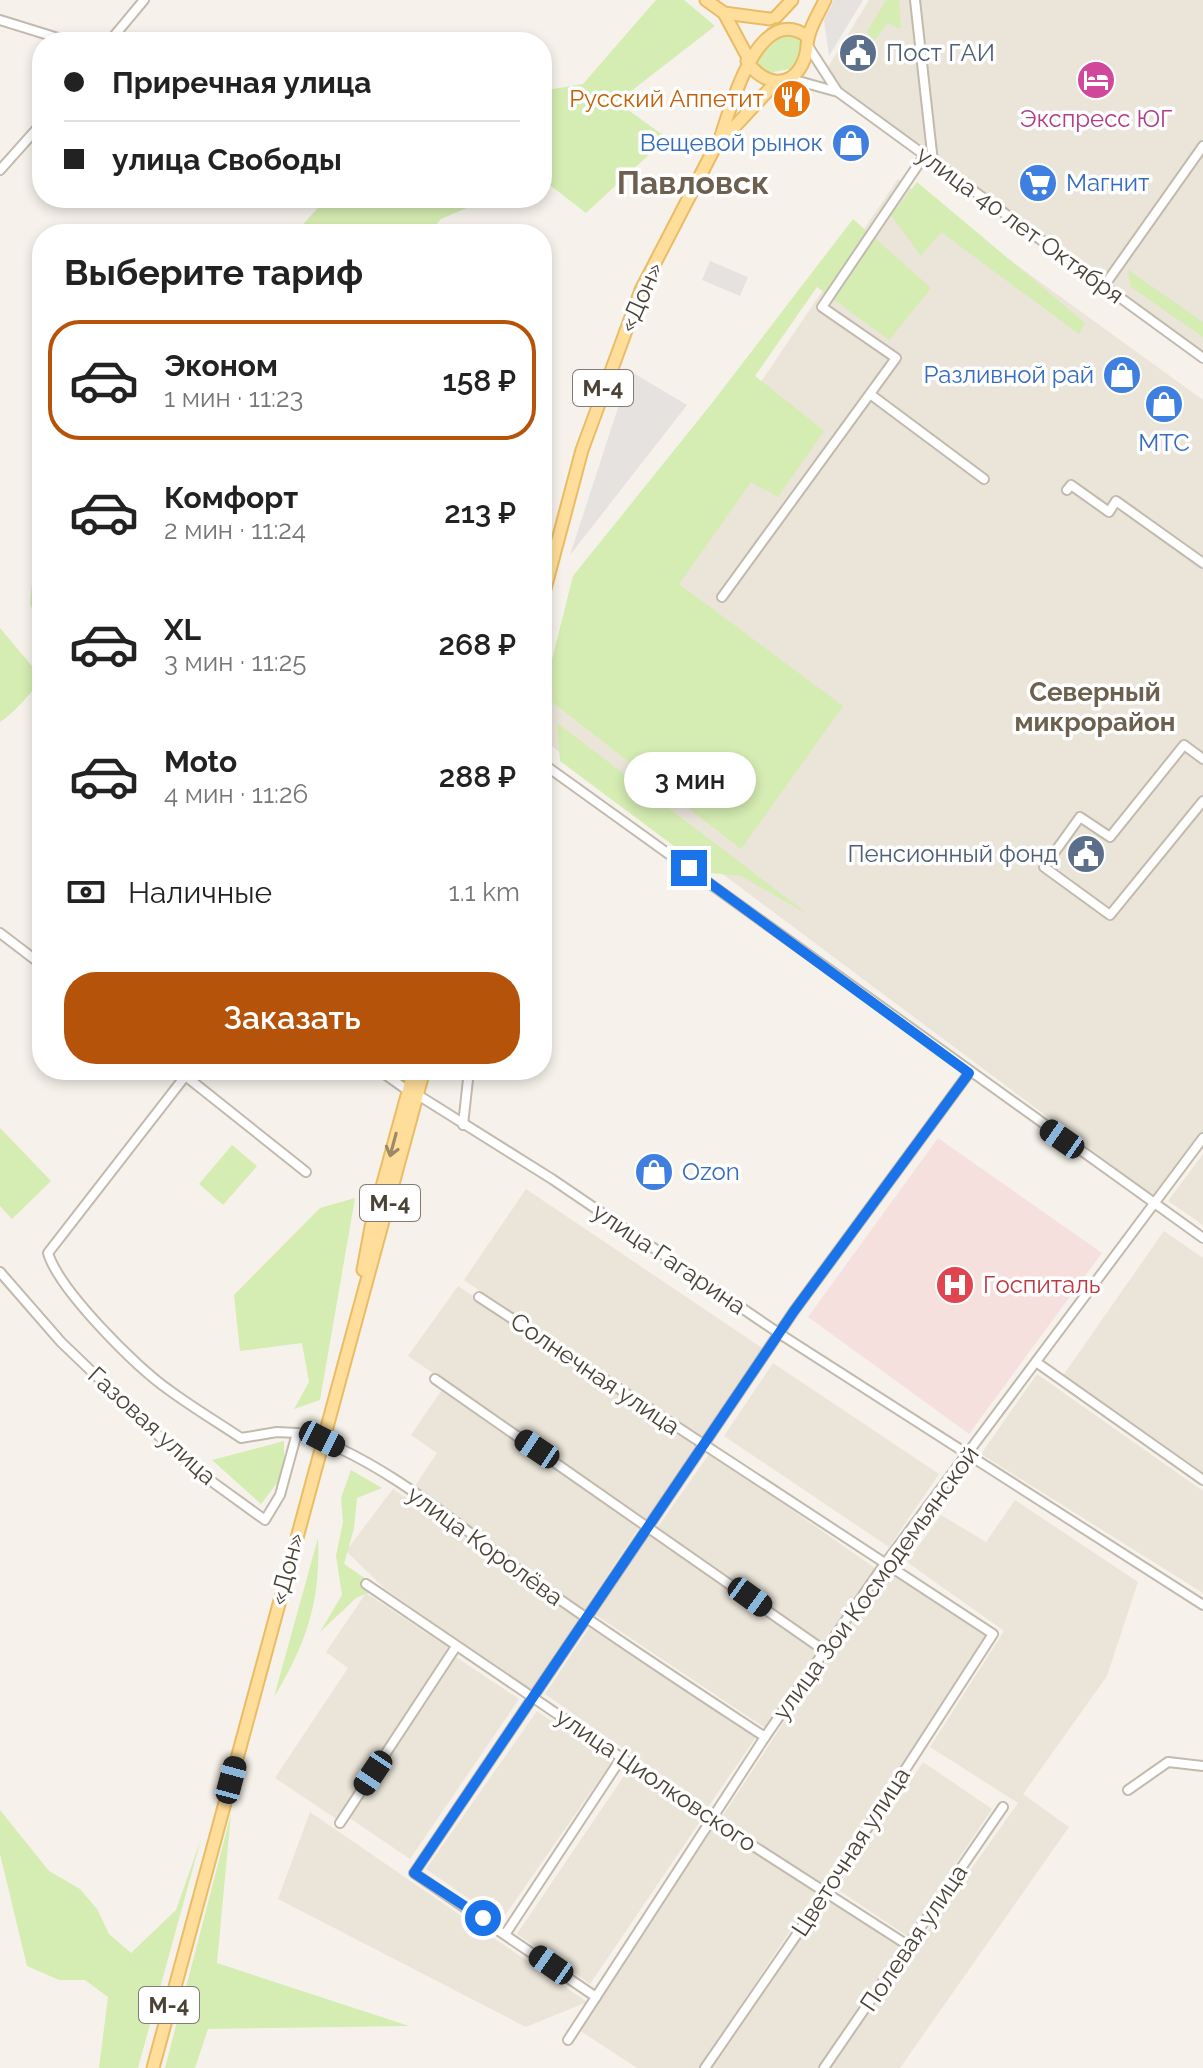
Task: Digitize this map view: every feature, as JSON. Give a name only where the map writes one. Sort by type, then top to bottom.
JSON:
[{"type":"main road","points":[[706,0],[724,13],[746,58],[763,79],[776,82],[791,79],[802,64],[825,0]]},
{"type":"main road","name":"«Дон»","points":[[552,562],[582,450],[626,328],[719,141],[749,43],[792,0]]},
{"type":"main road","points":[[724,13],[789,18],[800,24],[808,41]]},
{"type":"main road","name":"«Дон»","points":[[719,141],[776,82]]},
{"type":"main road","points":[[413,1093],[414,1080]]},
{"type":"main road","points":[[413,1093],[419,1080]]},
{"type":"main road","name":"«Дон»","points":[[153,2068],[356,1310],[371,1227],[413,1093]]},
{"type":"street","points":[[117,32],[144,0]]},
{"type":"street","points":[[915,0],[933,162]]},
{"type":"street","points":[[0,20],[39,32]]},
{"type":"street","name":"улица 40 лет Октября","points":[[808,41],[838,92]]},
{"type":"street","name":"улица 40 лет Октября","points":[[791,79],[838,92],[1203,358]]},
{"type":"street","points":[[0,170],[32,134]]},
{"type":"street","points":[[1104,286],[1203,146]]},
{"type":"street","points":[[722,597],[896,358],[822,307],[924,156]]},
{"type":"street","points":[[870,394],[984,479]]},
{"type":"street","points":[[1067,490],[1071,485],[1109,512],[1116,501],[1203,563]]},
{"type":"street","points":[[1203,759],[1184,745],[1110,837],[1080,817],[1044,867],[1110,915],[1203,801]]},
{"type":"street","points":[[552,770],[969,1073],[1203,1238]]},
{"type":"street","points":[[0,933],[32,957]]},
{"type":"street","points":[[596,1997],[414,1873],[584,1617],[780,1334],[969,1073]]},
{"type":"street","points":[[179,1080],[48,1253],[53,1269],[97,1322],[166,1388],[241,1438],[277,1432],[322,1439]]},
{"type":"street","points":[[195,1080],[306,1172]]},
{"type":"street","name":"улица Гагарина","points":[[394,1080],[552,1179],[780,1334],[1203,1605]]},
{"type":"street","points":[[463,1125],[468,1080]]},
{"type":"street","name":"улица Зои Космодемьянской","points":[[568,2040],[765,1737],[884,1565],[1203,1138]]},
{"type":"street","name":"Газовая улица","points":[[0,1272],[61,1342],[189,1465],[265,1520],[280,1495],[297,1433]]},
{"type":"street","name":"Солнечная улица","points":[[479,1297],[993,1634]]},
{"type":"street","points":[[1036,1362],[1203,1480]]},
{"type":"street","points":[[435,1379],[649,1525],[825,1651]]},
{"type":"street","name":"улица Королёва","points":[[322,1439],[374,1466],[584,1617],[765,1737]]},
{"type":"street","name":"улица Циолковского","points":[[366,1584],[455,1648],[909,1946]]},
{"type":"street","name":"Цветочная улица","points":[[705,2068],[826,1892],[993,1634]]},
{"type":"street","points":[[340,1823],[455,1648]]},
{"type":"street","points":[[506,1933],[622,1757]]},
{"type":"street","points":[[1128,1790],[1168,1762],[1203,1766]]},
{"type":"street","name":"Полевая улица","points":[[824,2068],[1003,1807]]},
{"type":"shaded area","points":[[834,0],[863,0],[829,56],[824,20]]},
{"type":"shaded area","points":[[869,0],[1203,0],[1203,354],[822,77]]},
{"type":"shaded area","name":"Северный микрорайон","points":[[898,179],[1203,400],[1203,1132],[1156,1198],[552,746],[552,691]]},
{"type":"shaded area","points":[[710,261],[748,277],[740,296],[702,280]]},
{"type":"shaded area","points":[[630,371],[687,405],[570,555]]},
{"type":"shaded area","name":"Госпиталь","points":[[938,1138],[1102,1253],[969,1434],[808,1317]]},
{"type":"shaded area","points":[[1203,1154],[1203,1225],[1168,1201]]},
{"type":"shaded area","points":[[526,1189],[765,1350],[703,1442],[464,1280]]},
{"type":"shaded area","points":[[1164,1231],[1203,1258],[1203,1474],[1062,1377]]},
{"type":"shaded area","points":[[458,1286],[699,1446],[648,1520],[408,1356]]},
{"type":"shaded area","points":[[773,1363],[939,1474],[889,1547],[724,1436]]},
{"type":"shaded area","points":[[1037,1374],[1203,1491],[1203,1593],[981,1454]]},
{"type":"shaded area","points":[[441,1391],[640,1526],[584,1610],[411,1492],[437,1453],[411,1435]]},
{"type":"shaded area","points":[[710,1453],[875,1568],[822,1643],[657,1528]]},
{"type":"shaded area","points":[[393,1489],[580,1616],[531,1691],[384,1588],[346,1551]]},
{"type":"shaded area","points":[[1015,1500],[1138,1582],[1107,1676],[1023,1794],[1069,1827],[900,2068],[830,2068],[1018,1803],[930,1747],[1004,1631],[907,1562],[941,1515],[986,1542]]},
{"type":"shaded area","points":[[649,1532],[820,1651],[765,1728],[596,1615]]},
{"type":"shaded area","points":[[885,1568],[989,1636],[824,1888],[720,1820]]},
{"type":"shaded area","points":[[366,1593],[452,1650],[338,1820],[275,1778],[348,1668],[326,1652]]},
{"type":"shaded area","points":[[589,1628],[756,1737],[708,1807],[545,1694]]},
{"type":"shaded area","points":[[456,1657],[519,1699],[410,1859],[348,1817]]},
{"type":"shaded area","points":[[537,1711],[611,1763],[501,1921],[426,1869]]},
{"type":"shaded area","points":[[923,1762],[992,1809],[907,1936],[837,1889]]},
{"type":"shaded area","points":[[628,1770],[701,1820],[590,1984],[517,1934]]},
{"type":"shaded area","points":[[310,1812],[587,2002],[526,2027],[278,1899]]},
{"type":"shaded area","points":[[715,1825],[816,1892],[699,2068],[637,2068],[579,2030]]},
{"type":"shaded area","points":[[827,1897],[901,1947],[818,2068],[710,2068]]},
{"type":"green space","points":[[656,0],[684,0],[715,26],[617,102],[667,138],[586,213],[552,187],[552,89],[583,84]]},
{"type":"green space","points":[[886,0],[899,0],[901,29],[888,23],[874,41],[867,32]]},
{"type":"green space","points":[[782,22],[791,25],[803,36],[801,55],[790,69],[768,73],[757,65],[755,57],[767,28]]},
{"type":"green space","points":[[917,182],[1085,323],[1079,334],[941,232],[921,256],[891,215]]},
{"type":"green space","points":[[318,208],[467,208],[437,224],[303,224]]},
{"type":"green space","points":[[853,219],[931,288],[889,340],[817,287],[755,376],[824,431],[778,497],[751,482],[679,584],[843,706],[741,849],[552,702],[552,659],[573,576],[712,403]]},
{"type":"green space","points":[[1128,270],[1203,322],[1203,337],[1131,287]]},
{"type":"green space","points":[[0,628],[32,666],[32,691],[0,722]]},
{"type":"green space","points":[[557,723],[809,915],[741,876],[710,873],[560,761]]},
{"type":"green space","points":[[0,1128],[51,1181],[12,1219],[0,1206]]},
{"type":"green space","points":[[232,1145],[257,1166],[223,1205],[199,1184]]},
{"type":"green space","points":[[355,1198],[320,1400],[294,1409],[309,1382],[302,1343],[240,1351],[234,1295],[320,1208]]},
{"type":"green space","points":[[284,1441],[284,1474],[261,1504],[212,1460]]},
{"type":"green space","points":[[351,1470],[382,1488],[357,1498],[354,1528],[344,1564],[379,1588],[356,1598],[320,1632],[342,1595],[336,1556],[343,1522],[341,1498]]},
{"type":"green space","points":[[318,1538],[317,1582],[309,1621],[295,1659],[274,1697]]},
{"type":"green space","points":[[0,1810],[49,1871],[80,1889],[97,1909],[109,1934],[131,1953],[176,1910],[201,1839],[138,2068],[99,2068],[108,1997],[85,1980],[59,1980],[27,1966],[0,1854]]},
{"type":"green space","points":[[231,1814],[217,1963],[409,2026],[208,2029],[195,2068],[165,2068]]},
{"type":"place","name":"Пост ГАИ","points":[[858,53]]},
{"type":"place","name":"Экспресс ЮГ","points":[[1096,80]]},
{"type":"place","name":"Русский Аппетит","points":[[792,99]]},
{"type":"place","name":"Вещевой рынок","points":[[851,143]]},
{"type":"place","name":"Магнит","points":[[1038,183]]},
{"type":"place","name":"Разливной рай","points":[[1122,375]]},
{"type":"place","name":"МТС","points":[[1164,404]]},
{"type":"place","name":"Пенсионный фонд","points":[[1086,854]]},
{"type":"place","name":"Ozon","points":[[654,1172]]},
{"type":"place","name":"Госпиталь","points":[[955,1285]]},
{"type":"district","name":"Павловск","points":[[693,183]]},
{"type":"district","name":"Северный микрорайон","points":[[1095,707]]},
{"type":"route","points":[[483,1918],[414,1873],[584,1617],[794,1311],[969,1073],[689,868]]}]
